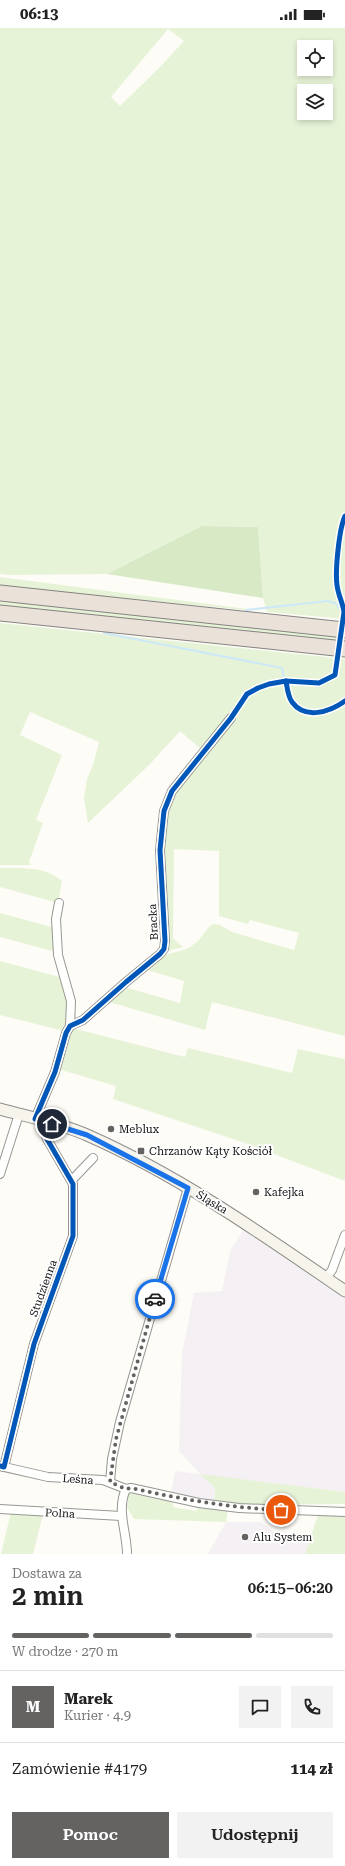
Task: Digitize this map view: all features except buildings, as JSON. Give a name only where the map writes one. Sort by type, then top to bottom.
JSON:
[{"type":"highway","points":[[0,593],[345,630]]},
{"type":"highway","points":[[0,613],[345,649]]},
{"type":"main road","name":"Śląska","points":[[0,1109],[87,1135],[216,1204],[345,1290]]},
{"type":"street","name":"Bracka","points":[[70,1026],[83,1020],[164,949],[165,941],[160,850],[164,811],[172,791],[231,718]]},
{"type":"street","points":[[59,903],[56,919],[58,955],[71,1001],[70,1026],[66,1033],[39,1120],[47,1139],[72,1180],[93,1158]]},
{"type":"street","points":[[0,1174],[19,1114]]},
{"type":"street","name":"Studzienna","points":[[2,1467],[34,1344],[72,1236],[72,1180]]},
{"type":"street","points":[[110,1482],[112,1459],[118,1428],[188,1188]]},
{"type":"street","points":[[326,1278],[332,1270],[345,1235]]},
{"type":"street","name":"Leśna","points":[[2,1467],[48,1477],[110,1482],[126,1489],[131,1488],[199,1502],[239,1508],[345,1512]]},
{"type":"street","points":[[126,1489],[123,1496],[121,1516],[126,1536],[127,1554]]},
{"type":"street","name":"Polna","points":[[0,1509],[121,1516]]},
{"type":"shaded area","points":[[244,1229],[345,1298],[345,1492],[201,1475],[215,1488],[214,1501],[171,1494],[175,1471],[200,1474],[179,1451],[182,1354],[194,1293],[222,1291],[230,1252]]},
{"type":"shaded area","points":[[226,1522],[261,1522],[274,1532],[312,1534],[305,1554],[208,1554]]},
{"type":"green space","points":[[0,28],[345,28],[345,619],[267,612],[263,598],[258,527],[202,526],[107,574],[0,574]],"holes":[[[168,29],[184,41],[120,106],[111,97]]]},
{"type":"green space","points":[[202,526],[258,527],[263,598],[107,574]]},
{"type":"green space","points":[[0,577],[247,609],[0,586]]},
{"type":"green space","points":[[0,598],[345,634],[345,645],[0,608]]},
{"type":"green space","points":[[0,623],[345,659],[345,1036],[212,1002],[205,1030],[106,1001],[124,987],[180,1003],[184,981],[144,969],[160,957],[190,947],[197,942],[213,924],[220,925],[232,932],[294,950],[299,933],[250,920],[248,924],[219,916],[219,851],[174,849],[173,938],[183,947],[164,952],[164,832],[172,799],[175,795],[170,790],[202,750],[180,731],[149,765],[88,823],[84,798],[87,779],[93,765],[99,742],[30,712],[20,735],[62,755],[36,820],[43,823],[29,862],[31,865],[0,865]]},
{"type":"green space","points":[[0,868],[41,870],[55,876],[62,881],[58,903],[0,887]]},
{"type":"green space","points":[[0,913],[55,928],[56,952],[0,937]]},
{"type":"green space","points":[[0,961],[63,978],[67,992],[68,1004],[68,1017],[64,1031],[0,1015]]},
{"type":"green space","points":[[72,1028],[185,1057],[188,1048],[292,1073],[298,1049],[345,1059],[345,1181],[245,1143],[113,1099],[116,1086],[58,1069],[66,1041]]},
{"type":"green space","points":[[200,1474],[345,1492],[345,1504],[237,1505],[214,1501],[215,1488]]},
{"type":"green space","points":[[129,1493],[173,1502],[173,1507],[196,1511],[198,1507],[228,1510],[226,1522],[134,1519],[127,1507]]},
{"type":"green space","points":[[11,1512],[43,1514],[33,1554],[1,1554]]},
{"type":"green space","points":[[318,1515],[345,1516],[345,1554],[305,1554]]},
{"type":"waterway","points":[[246,610],[328,601],[337,604],[340,610]]},
{"type":"waterway","points":[[104,633],[282,668],[284,678]]},
{"type":"cycle path","points":[[0,1466],[4,1467],[34,1344],[73,1236],[73,1184],[47,1139],[42,1126],[43,1121],[35,1119],[55,1072],[66,1033],[70,1026],[83,1020],[164,949],[165,941],[160,850],[164,811],[172,791],[231,718],[247,694],[269,684],[286,681],[319,683],[335,675],[344,612],[337,585],[337,560],[339,540],[345,516]]},
{"type":"cycle path","points":[[286,681],[292,702],[297,708],[304,711],[325,711],[345,701]]},
{"type":"way so far","points":[[155,1299],[116,1439],[110,1472],[110,1482],[126,1489],[131,1488],[199,1502],[239,1508],[281,1510]]},
{"type":"place","name":"Meblux","points":[[111,1129]]},
{"type":"place","name":"Chrzanów Kąty Kościół","points":[[141,1151]]},
{"type":"place","name":"Kafejka","points":[[256,1192]]},
{"type":"place","name":"Alu System","points":[[245,1537]]},
{"type":"route","points":[[52,1124],[87,1135],[188,1188],[155,1299]]}]
